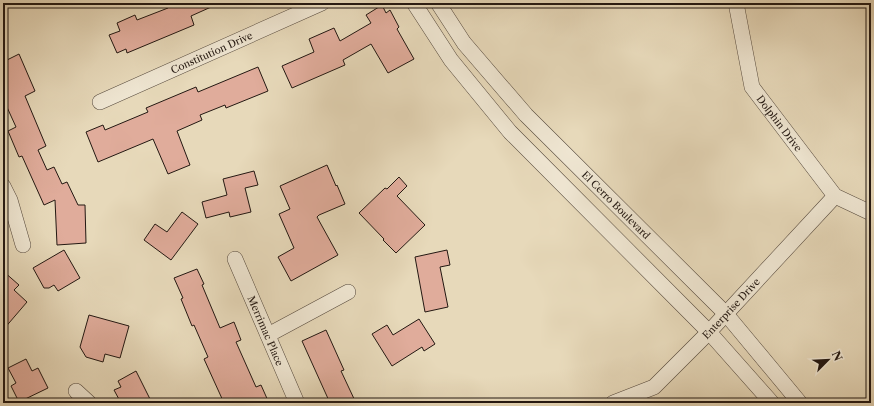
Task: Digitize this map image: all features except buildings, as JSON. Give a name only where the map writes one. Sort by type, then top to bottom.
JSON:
[{"type":"street","name":"Constitution Drive","points":[[100,102],[322,3]]},
{"type":"street","points":[[414,3],[451,60],[510,132],[709,332],[772,403]]},
{"type":"street","name":"El Cerro Boulevard","points":[[438,3],[464,43],[526,115],[726,314],[800,403]]},
{"type":"street","name":"Dolphin Drive","points":[[736,3],[752,87],[835,196],[871,212]]},
{"type":"street","points":[[3,186],[10,200],[23,245]]},
{"type":"street","name":"Enterprise Drive","points":[[613,403],[654,387],[709,332],[835,196]]},
{"type":"street","name":"Merrimac Place","points":[[235,259],[297,403]]},
{"type":"street","points":[[268,335],[348,292]]},
{"type":"street","points":[[76,391],[89,403]]}]
